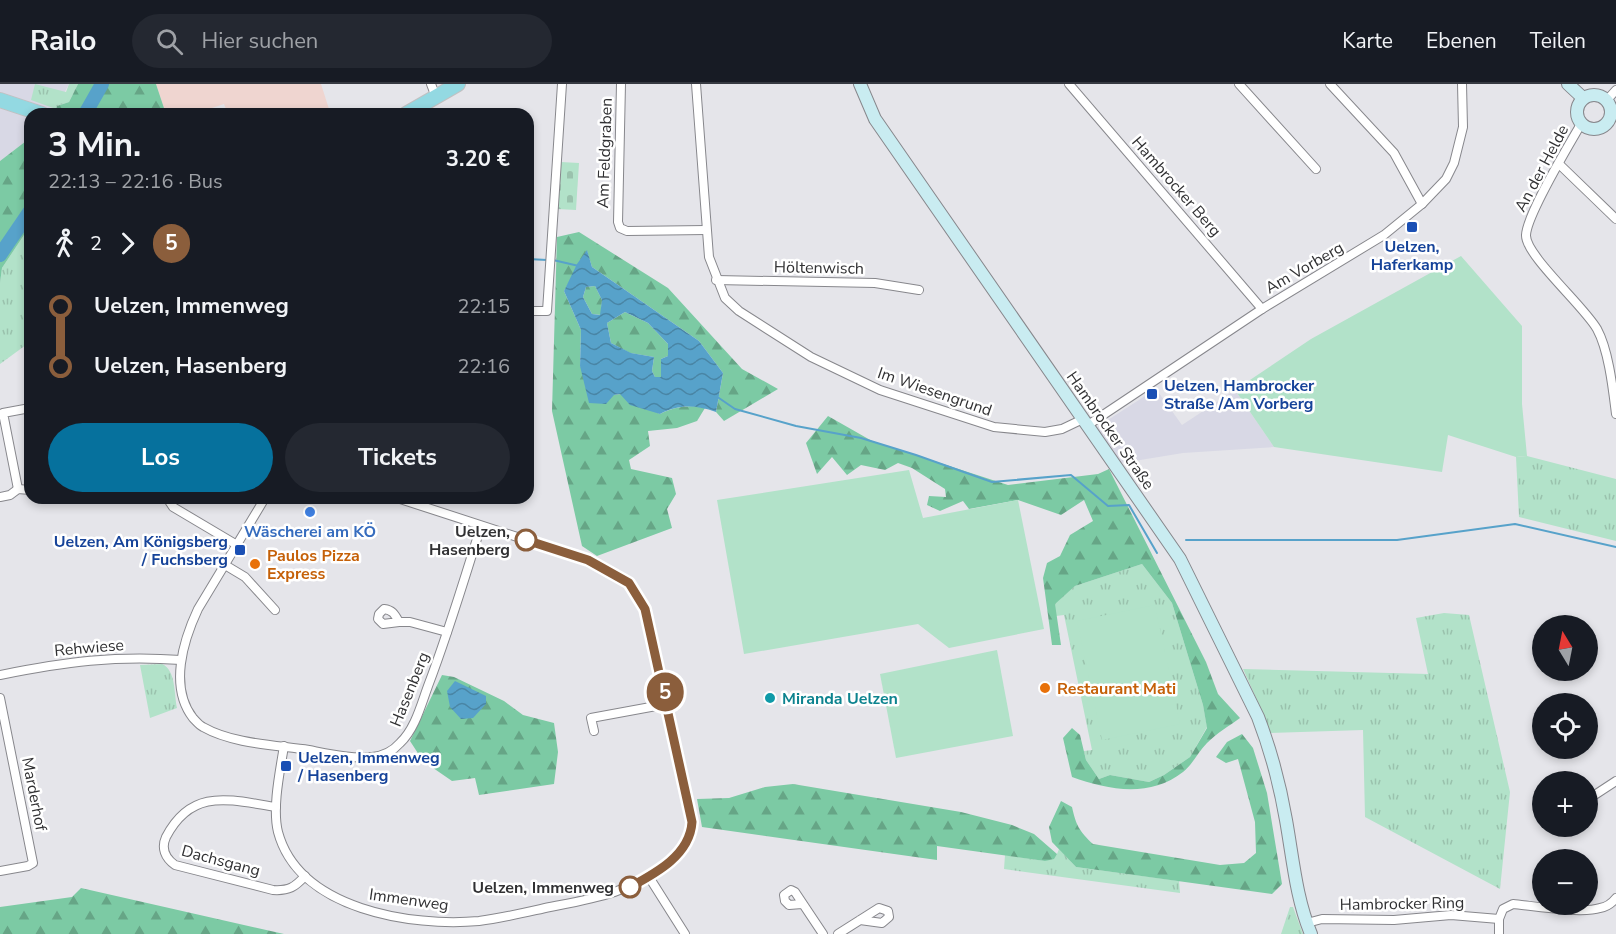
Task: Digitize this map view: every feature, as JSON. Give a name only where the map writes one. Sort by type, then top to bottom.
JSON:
[{"type":"main road","points":[[413,108],[434,90],[458,84]]},
{"type":"main road","points":[[0,100],[24,108]]},
{"type":"street","points":[[534,311],[547,311],[562,84]]},
{"type":"street","name":"Am Feldgraben","points":[[621,84],[618,222],[620,228],[627,231],[706,231]]},
{"type":"street","name":"Im Wiesengrund","points":[[696,84],[709,257],[716,280],[725,298],[739,311],[811,357],[880,390],[994,427],[1045,432],[1085,422]]},
{"type":"street","name":"Hambrocker Straße","points":[[860,84],[874,119],[1180,559],[1258,717],[1275,765],[1299,896],[1309,929]]},
{"type":"street","name":"Hambrocker Berg","points":[[1069,84],[1262,309]]},
{"type":"street","points":[[1239,84],[1316,169]]},
{"type":"street","points":[[1330,84],[1394,153],[1422,204]]},
{"type":"street","name":"Am Vorberg","points":[[1085,422],[1262,309],[1369,245],[1398,225],[1422,204],[1446,179],[1454,163],[1463,127],[1462,84]]},
{"type":"street","points":[[1568,84],[1583,98]]},
{"type":"street","points":[[1607,100],[1616,90]]},
{"type":"street","points":[[1598,94],[1607,100],[1611,110],[1612,125],[1595,129],[1581,124],[1576,110],[1583,98],[1598,94]]},
{"type":"street","name":"An der Helde","points":[[1581,124],[1527,227],[1525,238],[1536,258],[1584,311],[1598,331],[1606,356],[1616,410]]},
{"type":"street","points":[[1559,164],[1616,219]]},
{"type":"street","name":"Höltenwisch","points":[[716,280],[875,283],[920,290]]},
{"type":"street","points":[[18,489],[3,413],[24,409]]},
{"type":"street","points":[[0,497],[10,495],[18,489],[24,490]]},
{"type":"street","points":[[171,504],[237,545]]},
{"type":"street","name":"Hasenberg","points":[[261,504],[195,616],[182,660],[180,679],[187,709],[201,726],[232,737],[362,758],[375,757],[392,750],[404,739],[410,729],[447,632],[481,526]]},
{"type":"street","points":[[415,504],[579,556],[629,583],[645,609],[667,704],[591,717],[594,731]]},
{"type":"street","points":[[225,565],[245,577],[275,610]]},
{"type":"street","name":"Hasenberg","points":[[399,622],[410,622],[447,632]]},
{"type":"street","name":"Rehwiese","points":[[0,675],[90,659],[126,657],[182,660]]},
{"type":"street","name":"Marderhof","points":[[0,698],[33,862],[28,866],[0,871]]},
{"type":"street","name":"Immenweg","points":[[284,746],[276,807],[278,831],[293,863],[322,890],[341,901],[370,911],[421,920],[489,919],[603,896],[630,887],[649,877],[675,857],[688,842],[692,822],[667,704]]},
{"type":"street","points":[[1598,793],[1616,781]]},
{"type":"street","name":"Dachsgang","points":[[276,807],[217,799],[201,802],[186,810],[176,819],[165,840],[165,854],[168,860],[175,865],[273,890],[295,887],[306,876]]},
{"type":"street","points":[[649,877],[685,934]]},
{"type":"street","points":[[1499,934],[1499,919],[1503,909],[1513,904],[1589,910],[1602,908],[1616,898]]},
{"type":"street","points":[[802,904],[823,934]]},
{"type":"street","name":"Hambrocker Ring","points":[[1309,929],[1322,919],[1394,921],[1451,915],[1499,919]]},
{"type":"street","points":[[838,934],[860,920]]},
{"type":"shaded area","points":[[0,84],[69,84],[56,108],[24,108],[24,143],[0,161]]},
{"type":"shaded area","points":[[156,84],[321,84],[329,108],[226,108],[224,104],[212,108],[164,108]]},
{"type":"shaded area","points":[[1156,389],[1182,425],[1235,390],[1274,447],[1183,453],[1122,463],[1097,427]]},
{"type":"green space","points":[[35,84],[66,92],[69,84],[78,84],[69,102],[56,108],[31,100]]},
{"type":"green space","points":[[78,84],[156,84],[164,108],[56,108],[69,102]]},
{"type":"green space","points":[[24,143],[24,235],[2,268],[0,283],[0,161]]},
{"type":"green space","points":[[561,162],[579,163],[576,210],[557,209]]},
{"type":"green space","points":[[579,232],[668,288],[742,369],[778,389],[724,421],[716,412],[723,373],[699,341],[592,267],[587,251],[564,291],[581,330],[580,366],[615,395],[620,394],[660,414],[682,407],[705,408],[697,421],[677,428],[648,431],[650,446],[629,460],[631,469],[672,478],[676,494],[667,509],[672,528],[597,556],[582,546],[552,411],[557,237]]},
{"type":"green space","points":[[24,235],[24,346],[0,364],[0,283],[2,268]]},
{"type":"green space","points":[[1461,256],[1522,326],[1522,404],[1527,456],[1516,457],[1448,435],[1442,472],[1274,447],[1235,390],[1311,339]]},
{"type":"green space","points":[[595,286],[602,300],[601,315],[592,314],[583,297],[586,287]]},
{"type":"green space","points":[[625,312],[648,323],[668,344],[668,356],[661,359],[661,377],[655,377],[652,371],[654,357],[630,353],[611,343],[607,323]]},
{"type":"green space","points":[[828,416],[872,441],[1008,485],[1098,474],[1109,469],[1206,662],[1218,694],[1240,718],[1207,743],[1183,772],[1157,786],[1114,788],[1072,777],[1063,738],[1072,728],[1080,735],[1086,760],[1099,779],[1110,775],[1149,782],[1164,775],[1190,757],[1207,728],[1203,705],[1172,603],[1142,564],[1075,586],[1055,604],[1061,645],[1052,645],[1043,578],[1047,563],[1060,556],[1070,535],[1093,521],[1084,500],[1061,515],[1018,500],[969,509],[963,501],[940,511],[927,505],[929,496],[946,497],[945,489],[912,468],[898,463],[885,470],[861,465],[847,475],[832,457],[817,474],[806,443]]},
{"type":"green space","points":[[1527,456],[1616,479],[1616,541],[1519,517],[1516,457]]},
{"type":"green space","points":[[909,470],[923,518],[1018,500],[1044,629],[949,648],[918,624],[744,654],[717,500]]},
{"type":"green space","points":[[1142,564],[1172,603],[1203,705],[1207,727],[1190,757],[1164,775],[1149,782],[1110,775],[1099,779],[1086,760],[1084,751],[1092,750],[1064,615],[1056,616],[1054,604],[1075,586]]},
{"type":"green space","points":[[1155,605],[1180,724],[1102,740],[1077,621]]},
{"type":"green space","points":[[1444,613],[1469,615],[1510,792],[1500,889],[1365,817],[1363,730],[1269,733],[1243,669],[1428,674],[1416,618]]},
{"type":"green space","points":[[997,650],[1013,736],[896,758],[880,674]]},
{"type":"green space","points":[[162,664],[170,671],[177,708],[150,718],[140,665]]},
{"type":"green space","points":[[442,675],[454,677],[504,701],[523,715],[554,723],[558,752],[554,784],[479,795],[475,778],[452,781],[423,761],[410,741]]},
{"type":"green space","points":[[1242,734],[1253,748],[1267,793],[1282,884],[1272,894],[1076,867],[1052,842],[1049,827],[1061,801],[1072,807],[1079,827],[1093,844],[1220,865],[1244,863],[1256,853],[1255,822],[1238,759],[1226,763],[1216,757],[1227,742]]},
{"type":"green space","points":[[793,784],[961,812],[1012,825],[1034,834],[1057,854],[1054,859],[1045,861],[937,846],[937,860],[702,827],[697,799],[729,798],[765,787]]},
{"type":"green space","points":[[1059,849],[1076,867],[1179,881],[1180,893],[1004,869],[1005,855],[1045,861],[1057,854]]},
{"type":"green space","points":[[81,888],[284,934],[0,934],[0,907],[72,897]]},
{"type":"green space","points":[[1290,907],[1293,907],[1303,934],[1281,934]]},
{"type":"water","points":[[587,250],[592,267],[699,341],[723,373],[716,412],[688,407],[674,408],[660,414],[630,405],[620,394],[614,395],[606,404],[589,403],[580,366],[581,330],[564,291],[577,264]],"holes":[[[595,286],[602,300],[600,315],[592,314],[583,297],[586,287]],[[625,312],[648,323],[668,344],[668,356],[661,359],[661,377],[655,377],[652,371],[654,357],[631,353],[611,343],[607,323]]]},
{"type":"water","points":[[455,681],[486,696],[486,704],[473,718],[461,719],[450,707],[447,691]]},
{"type":"waterway","points":[[88,108],[102,84]]},
{"type":"waterway","points":[[0,255],[24,220]]},
{"type":"waterway","points":[[534,259],[547,260]]},
{"type":"waterway","points":[[553,260],[579,266]]},
{"type":"waterway","points":[[716,396],[735,409],[796,426],[861,438],[992,482],[1071,475],[1108,506],[1129,505],[1157,553]]},
{"type":"waterway","points":[[1186,540],[1397,540],[1515,524],[1616,547]]},
{"type":"bus line","name":"5","points":[[526,540],[588,560],[629,583],[645,609],[692,822],[692,832],[688,842],[675,857],[652,875],[630,887]]},
{"type":"place","name":"Uelzen, Haferkamp","points":[[1412,227]]},
{"type":"place","name":"Uelzen, Hambrocker Straße /Am Vorberg","points":[[1152,394]]},
{"type":"place","name":"Wäscherei am KÖ","points":[[310,512]]},
{"type":"place","name":"Uelzen, Hasenberg","points":[[526,540]]},
{"type":"place","name":"Uelzen, Am Königsberg / Fuchsberg","points":[[240,550]]},
{"type":"place","name":"Paulos Pizza Express","points":[[255,564]]},
{"type":"place","name":"Restaurant Mati","points":[[1045,688]]},
{"type":"place","name":"Miranda Uelzen","points":[[770,698]]},
{"type":"place","name":"Uelzen, Immenweg / Hasenberg","points":[[286,766]]},
{"type":"place","name":"Uelzen, Immenweg","points":[[630,887]]}]
